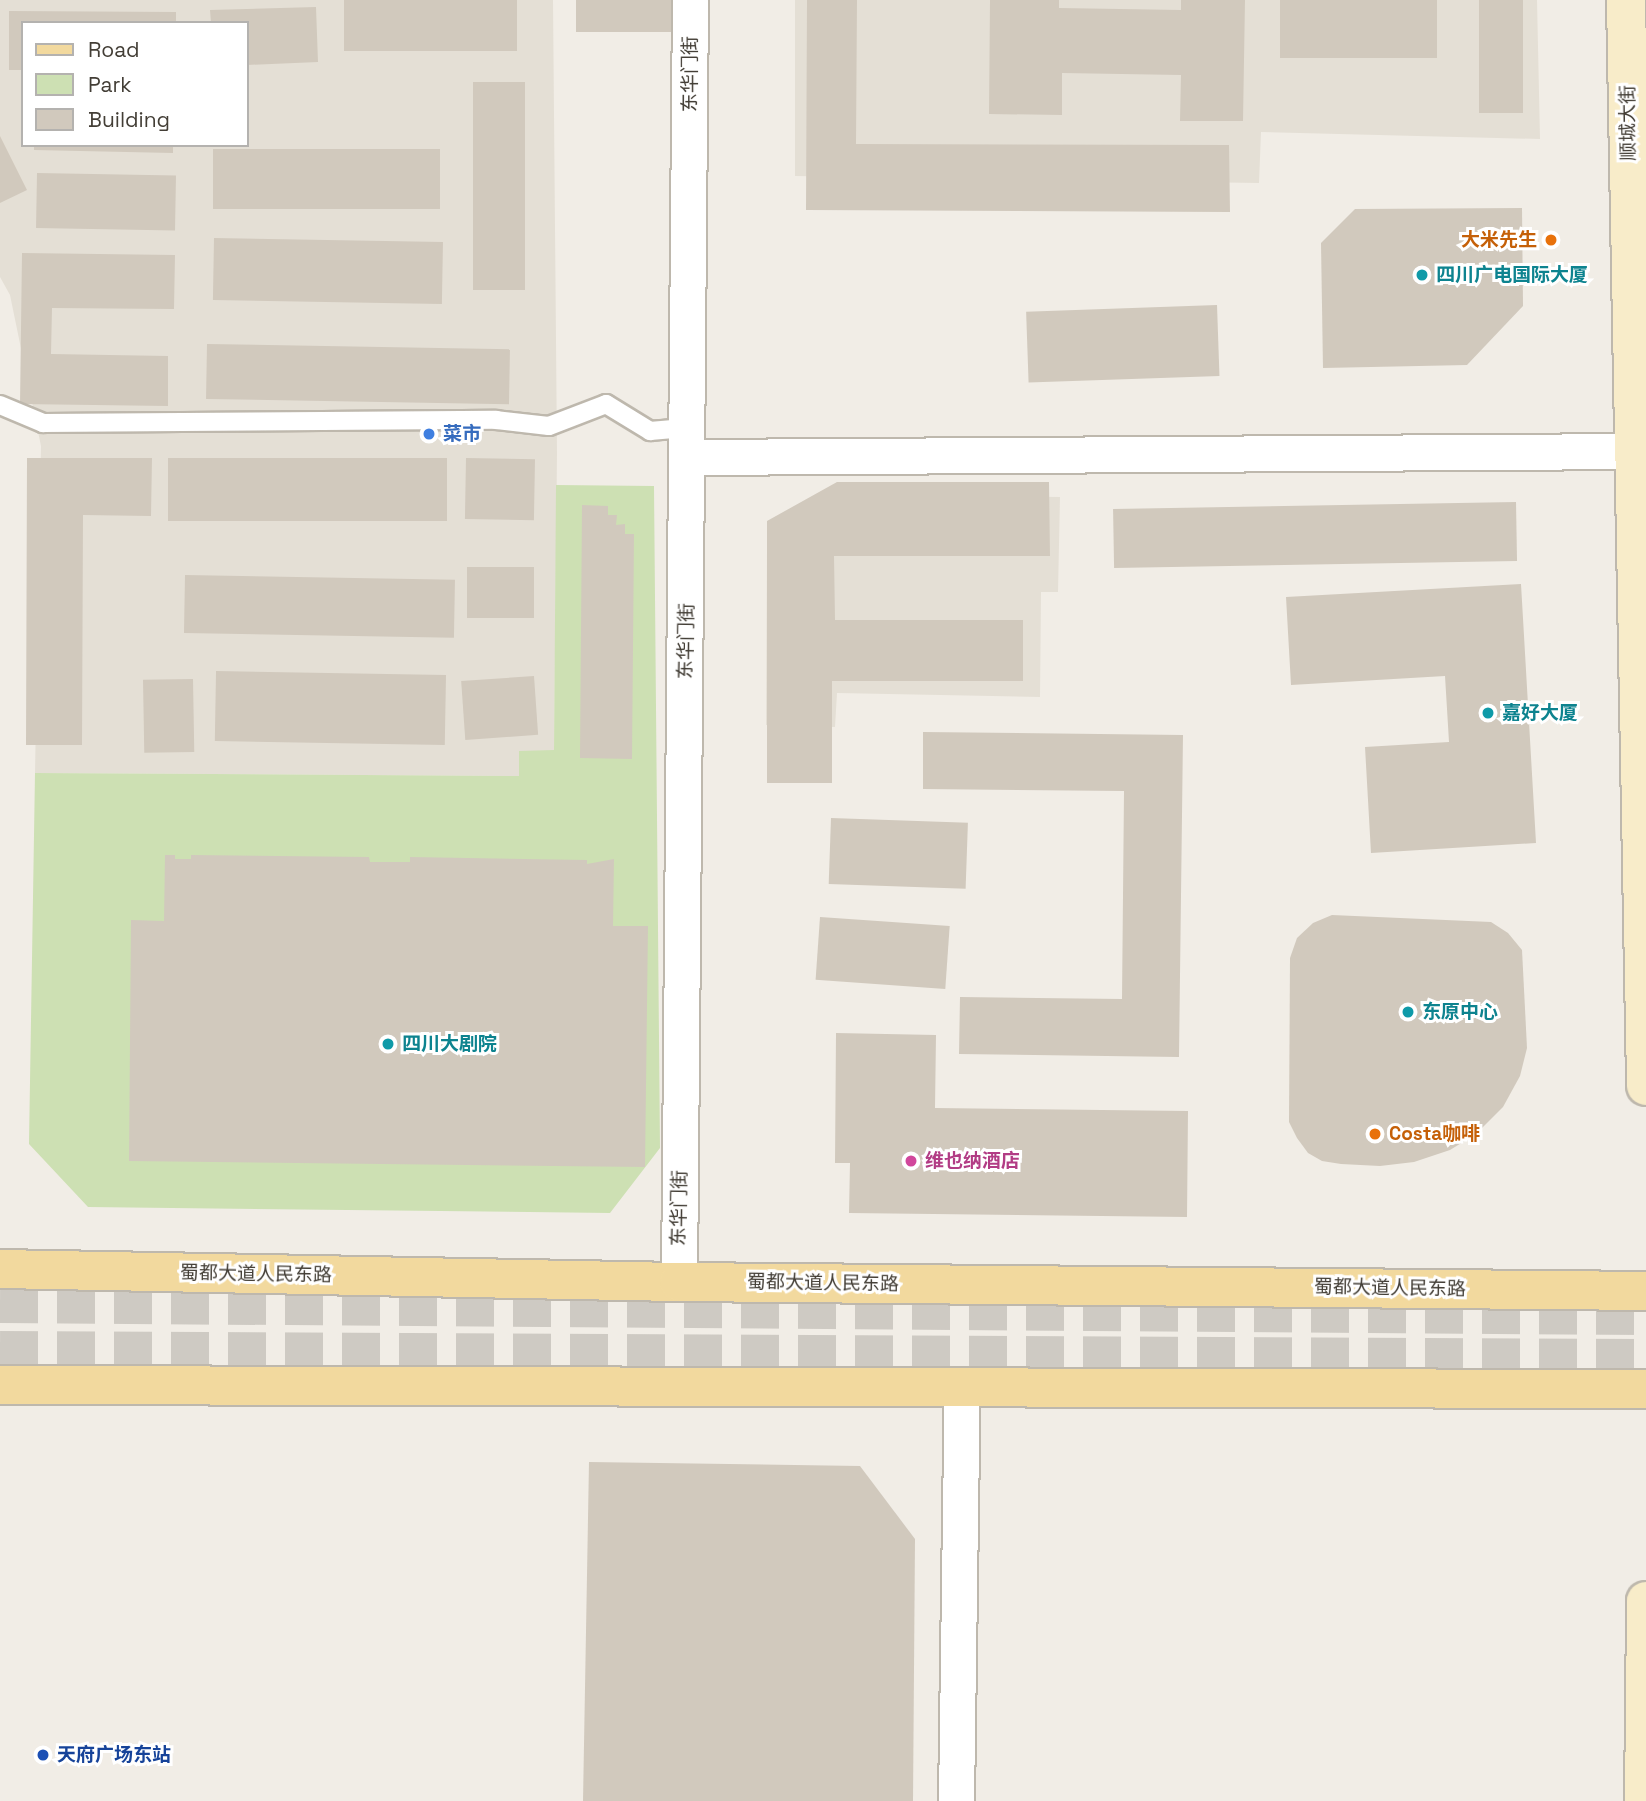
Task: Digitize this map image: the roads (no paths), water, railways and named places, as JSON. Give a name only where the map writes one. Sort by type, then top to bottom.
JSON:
[{"type":"main road","name":"顺城大街","points":[[1626,0],[1646,1086]]},
{"type":"main road","name":"蜀都大道人民东路","points":[[0,1269],[678,1282],[1646,1291]]},
{"type":"main road","points":[[0,1385],[1646,1389]]},
{"type":"main road","points":[[1644,1801],[1646,1601]]},
{"type":"street","name":"东华门街","points":[[678,1282],[688,443],[690,0]]},
{"type":"street","points":[[688,443],[1633,451]]},
{"type":"street","points":[[956,1801],[962,1386]]},
{"type":"lane","points":[[0,405],[43,423],[496,421],[549,426],[606,404],[650,431],[688,443]]},
{"type":"tunnel","points":[[0,1304],[1646,1316]]},
{"type":"tunnel","points":[[0,1350],[1646,1358]]},
{"type":"place","name":"大米先生","points":[[1551,240]]},
{"type":"place","name":"四川广电国际大厦","points":[[1422,275]]},
{"type":"place","name":"菜市","points":[[429,434]]},
{"type":"place","name":"嘉好大厦","points":[[1488,713]]},
{"type":"place","name":"东原中心","points":[[1408,1012]]},
{"type":"place","name":"四川大剧院","points":[[388,1044]]},
{"type":"place","name":"Costa咖啡","points":[[1375,1134]]},
{"type":"place","name":"维也纳酒店","points":[[911,1161]]},
{"type":"place","name":"天府广场东站","points":[[43,1755]]}]
